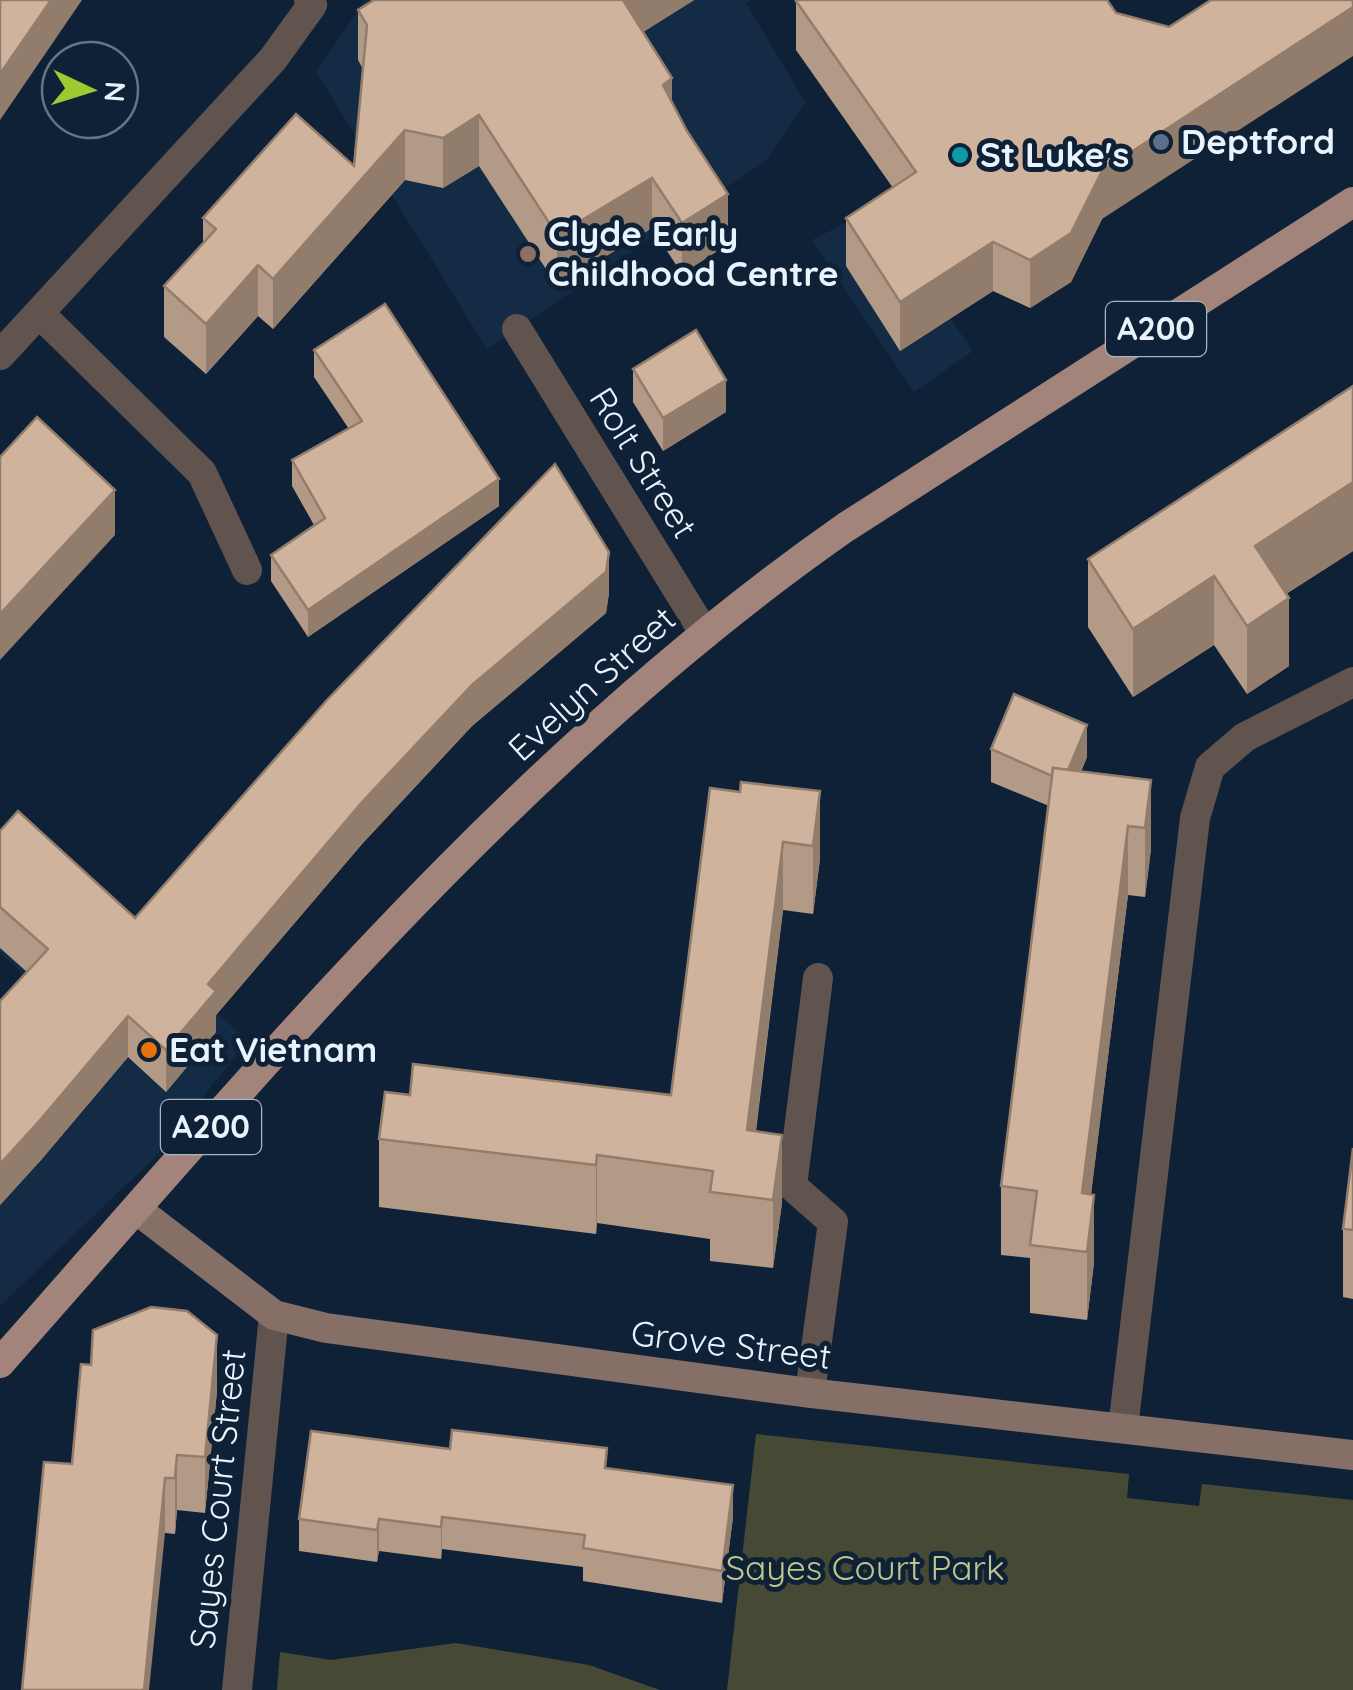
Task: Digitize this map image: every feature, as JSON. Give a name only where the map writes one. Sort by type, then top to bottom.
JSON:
[{"type":"main road","name":"Evelyn Street","points":[[0,1363],[425,894],[616,710],[705,634],[846,528],[1353,202]]},
{"type":"main road","name":"Grove Street","points":[[136,1209],[274,1315],[379,1337],[1353,1455]]},
{"type":"street","points":[[0,355],[273,59],[312,5],[310,0]]},
{"type":"street","points":[[40,314],[202,473],[248,570]]},
{"type":"street","name":"Rolt Street","points":[[518,330],[705,634]]},
{"type":"street","points":[[1123,1428],[1195,818],[1205,784],[1210,768],[1244,737],[1353,682]]},
{"type":"street","points":[[810,1392],[833,1222],[792,1186],[818,978]]},
{"type":"street","name":"Sayes Court Street","points":[[237,1690],[274,1315]]},
{"type":"shaded area","name":"Clyde Early Childhood Centre","points":[[365,0],[750,0],[746,3],[805,102],[767,160],[487,349],[316,72]]},
{"type":"shaded area","points":[[875,208],[973,351],[914,392],[812,240]]},
{"type":"shaded area","points":[[0,843],[17,844],[248,1040],[155,1157],[0,1306],[0,1033],[35,985],[0,953]]},
{"type":"green space","name":"Sayes Court Park","points":[[756,1434],[1129,1474],[1127,1498],[1199,1506],[1202,1484],[1353,1500],[1353,1690],[727,1690]]},
{"type":"green space","points":[[456,1643],[589,1665],[660,1690],[277,1690],[280,1652],[331,1660]]},
{"type":"building","points":[[0,0],[51,0],[0,74]]},
{"type":"building","points":[[374,0],[623,0],[672,78],[663,85],[687,131],[728,194],[682,223],[652,178],[557,235],[479,115],[443,138],[405,130],[273,279],[258,265],[206,324],[164,286],[216,229],[203,218],[296,114],[354,166],[367,25],[358,10]]},
{"type":"building","points":[[798,0],[1107,0],[1116,13],[1169,27],[1211,0],[1353,0],[1353,7],[1102,171],[1071,233],[1030,260],[993,242],[900,302],[846,218],[916,172]]},
{"type":"building","points":[[385,304],[499,479],[308,610],[271,555],[325,518],[292,460],[362,421],[314,350]]},
{"type":"building","points":[[696,330],[726,380],[663,418],[633,369]]},
{"type":"building","points":[[1353,386],[1353,482],[1255,546],[1289,598],[1247,626],[1214,576],[1133,629],[1088,559]]},
{"type":"building","points":[[37,417],[115,490],[0,614],[0,457]]},
{"type":"building","points":[[555,464],[609,552],[606,572],[472,685],[362,802],[208,984],[216,991],[166,1050],[128,1016],[0,1164],[0,1001],[48,949],[0,907],[0,831],[18,811],[135,918],[327,700]]},
{"type":"building","points":[[1014,694],[1087,725],[1068,770],[1053,768],[1052,776],[991,749]]},
{"type":"building","points":[[1053,768],[1151,780],[1145,828],[1128,826],[1082,1193],[1094,1195],[1087,1252],[1030,1245],[1037,1191],[1001,1186]]},
{"type":"building","points":[[741,782],[820,791],[813,846],[783,842],[747,1130],[782,1135],[773,1200],[710,1192],[713,1171],[597,1155],[596,1165],[379,1139],[385,1092],[410,1095],[413,1064],[671,1095],[710,788],[740,792]]},
{"type":"building","points":[[1353,1148],[1353,1230],[1343,1229]]},
{"type":"building","points":[[151,1307],[187,1311],[217,1335],[205,1457],[177,1455],[175,1478],[165,1478],[144,1690],[22,1690],[44,1462],[72,1464],[81,1364],[91,1365],[93,1330]]},
{"type":"building","points":[[452,1430],[607,1448],[605,1468],[733,1485],[722,1571],[583,1548],[585,1535],[442,1517],[441,1527],[379,1519],[377,1530],[299,1519],[311,1431],[450,1449]]},
{"type":"place","name":"Deptford","points":[[1161,142]]},
{"type":"place","name":"St Luke's","points":[[960,155]]},
{"type":"place","name":"Clyde Early Childhood Centre","points":[[528,254]]},
{"type":"place","name":"Eat Vietnam","points":[[149,1050]]}]
